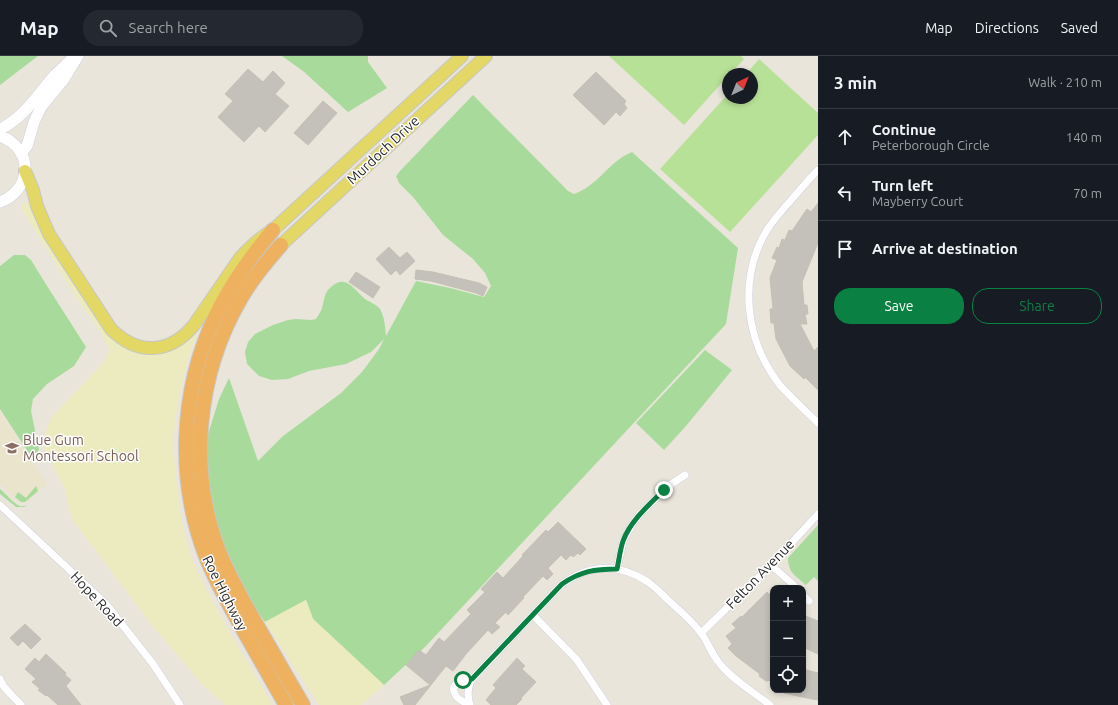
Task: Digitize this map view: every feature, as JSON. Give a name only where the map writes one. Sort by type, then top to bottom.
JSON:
[{"type":"highway","name":"Roe Highway","points":[[273,230],[251,256],[236,278],[210,327],[199,360],[191,394],[187,421],[186,449],[187,476],[191,504],[206,557],[224,595],[286,705]]},
{"type":"highway","name":"Roe Highway","points":[[281,245],[245,292],[218,345],[204,396],[201,422],[200,462],[208,514],[215,540],[225,565],[236,588],[303,705]]},
{"type":"main road","name":"Murdoch Drive","points":[[25,170],[33,190],[37,206],[49,234],[111,329],[119,337],[138,346],[148,348],[169,345],[179,340],[194,325],[244,254],[263,235],[273,230],[462,56]]},
{"type":"main road","name":"Murdoch Drive","points":[[281,245],[486,56]]},
{"type":"street","points":[[0,129],[13,121],[26,110],[56,74],[76,56]]},
{"type":"street","points":[[21,153],[27,146],[34,122],[41,107],[64,79],[76,56]]},
{"type":"street","points":[[0,136],[9,140],[16,146],[21,153],[25,170],[24,179],[20,188],[7,200],[0,202]]},
{"type":"street","points":[[817,171],[773,221],[759,244],[752,268],[749,302],[750,319],[756,340],[773,375],[785,391],[818,423]]},
{"type":"street","points":[[617,569],[623,541],[633,523],[667,487],[685,475]]},
{"type":"street","name":"Hope Road","points":[[0,505],[106,604],[153,664],[180,705]]},
{"type":"street","name":"Felton Avenue","points":[[701,633],[771,565],[818,514]]},
{"type":"street","points":[[771,565],[794,585]]},
{"type":"street","points":[[470,705],[468,688],[472,679],[562,584],[572,577],[585,572],[600,569],[617,569],[648,582],[677,608],[701,633],[714,656],[725,669],[770,705]]},
{"type":"street","points":[[806,598],[809,601]]},
{"type":"street","points":[[533,615],[577,660],[607,705]]},
{"type":"street","points":[[470,705],[456,696],[454,687],[457,682],[472,679]]},
{"type":"street","points":[[0,680],[2,689],[21,705]]},
{"type":"shaded area","name":"Blue Gum Montessori School","points":[[0,412],[47,484],[27,502],[19,502],[0,484]]},
{"type":"green space","points":[[0,56],[38,56],[0,85]]},
{"type":"green space","points":[[282,56],[368,56],[368,62],[387,88],[348,112],[303,71]]},
{"type":"green space","points":[[609,56],[741,56],[744,59],[736,68],[722,68],[722,83],[684,125]]},
{"type":"green space","points":[[759,59],[818,113],[818,135],[730,232],[660,169],[722,101],[722,104],[758,104],[758,68],[751,68]]},
{"type":"green space","points":[[473,95],[568,191],[574,194],[583,190],[616,162],[632,152],[738,248],[726,324],[425,647],[384,685],[313,619],[306,600],[265,622],[253,605],[237,577],[220,536],[209,490],[205,444],[219,399],[229,378],[258,461],[283,436],[341,393],[362,372],[379,349],[384,339],[371,352],[346,364],[309,371],[288,379],[272,380],[259,376],[247,364],[245,352],[248,342],[255,334],[273,325],[288,320],[316,319],[322,309],[326,292],[336,284],[345,282],[349,284],[365,299],[380,309],[384,319],[386,336],[416,281],[484,297],[491,286],[485,273],[473,259],[443,235],[413,197],[399,183],[396,176]]},
{"type":"green space","points":[[14,255],[25,255],[31,260],[86,347],[74,366],[47,384],[33,399],[31,411],[39,450],[32,458],[0,409],[0,266]]},
{"type":"green space","points":[[705,350],[732,370],[686,426],[664,450],[636,423]]},
{"type":"green space","points":[[36,486],[38,491],[25,502],[21,502],[15,497],[18,492],[26,498]]},
{"type":"green space","points":[[0,489],[12,501],[20,506],[30,503],[24,507],[16,507],[0,494]]},
{"type":"green space","points":[[818,525],[818,581],[814,577],[806,585],[791,571],[788,558]]},
{"type":"sand","points":[[30,202],[47,240],[100,324],[106,331],[143,350],[193,331],[197,332],[182,382],[174,433],[175,470],[183,529],[194,564],[221,618],[272,705],[225,705],[201,683],[152,625],[72,519],[65,489],[44,449],[45,433],[51,418],[102,364],[108,355],[109,348],[98,328],[76,297],[21,208],[21,206]]},
{"type":"sand","points":[[306,600],[313,619],[384,685],[361,705],[319,705],[265,622]]},
{"type":"building","points":[[248,69],[263,82],[273,71],[285,83],[275,94],[289,106],[265,132],[259,126],[244,142],[218,117],[233,101],[225,94]]},
{"type":"building","points":[[596,72],[626,101],[624,104],[627,108],[620,116],[616,112],[604,125],[573,95]]},
{"type":"building","points":[[323,101],[337,113],[308,145],[294,133]]},
{"type":"building","points":[[818,203],[818,243],[802,282],[804,305],[807,305],[808,314],[805,314],[807,324],[800,324],[814,351],[818,347],[818,390],[805,377],[804,379],[790,366],[776,339],[774,323],[771,323],[770,309],[773,309],[770,278],[777,260],[772,258],[777,247],[779,248],[782,239],[785,240],[789,230],[792,231],[807,209],[811,212]]},
{"type":"building","points":[[389,247],[400,258],[407,252],[415,261],[400,275],[396,270],[391,275],[376,259]]},
{"type":"building","points":[[416,270],[433,272],[479,283],[487,287],[483,296],[431,281],[415,279]]},
{"type":"building","points":[[356,272],[380,287],[373,298],[349,282]]},
{"type":"building","points":[[558,522],[586,549],[580,555],[578,553],[573,557],[571,555],[566,560],[561,555],[548,568],[553,574],[547,580],[543,576],[508,615],[506,612],[495,623],[500,627],[492,634],[488,630],[453,671],[446,666],[415,705],[404,705],[400,697],[430,685],[406,665],[419,650],[426,655],[439,638],[444,642],[471,614],[467,610],[485,592],[481,589],[497,572],[503,578],[546,530],[548,532]]},
{"type":"building","points":[[767,592],[770,595],[770,680],[766,681],[759,676],[760,674],[728,648],[732,644],[726,636],[736,628],[732,624],[741,616],[742,617]]},
{"type":"building","points":[[806,616],[818,621],[818,654],[806,648]]},
{"type":"building","points":[[25,624],[41,639],[31,649],[23,641],[18,646],[10,638]]},
{"type":"building","points":[[46,654],[66,673],[65,675],[71,680],[66,686],[81,705],[58,705],[47,695],[46,696],[38,690],[40,689],[32,682],[36,679],[25,669],[35,658],[39,662]]},
{"type":"building","points":[[517,658],[525,666],[522,669],[536,682],[516,705],[491,705],[486,700],[496,688],[493,685]]},
{"type":"building","points":[[806,670],[818,673],[818,700],[784,693],[806,693]]},
{"type":"place","name":"Blue Gum Montessori School","points":[[12,448]]},
{"type":"route","points":[[463,680],[472,679],[476,673],[562,584],[572,577],[585,572],[600,569],[617,569],[623,541],[628,531],[640,514],[664,490]]}]
